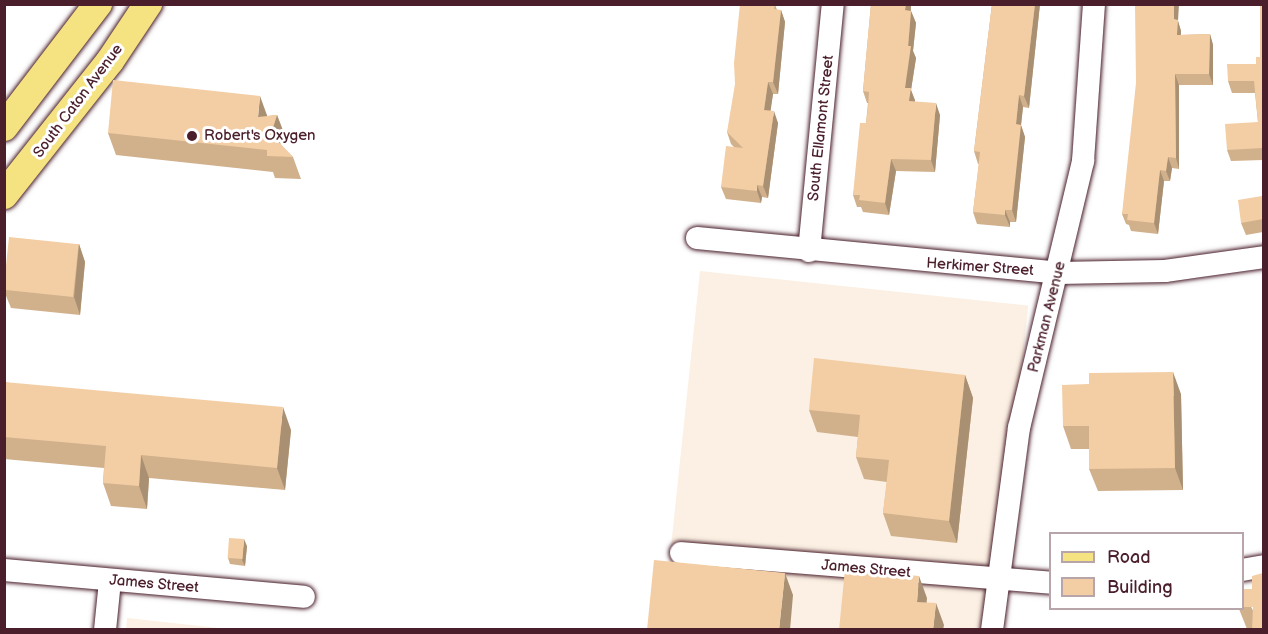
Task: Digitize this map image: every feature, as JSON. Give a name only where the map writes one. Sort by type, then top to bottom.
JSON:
[{"type":"main road","points":[[4,127],[98,4]]},
{"type":"main road","name":"South Caton Avenue","points":[[4,195],[103,70],[148,4]]},
{"type":"street","name":"South Ellamont Street","points":[[809,251],[833,4]]},
{"type":"street","name":"Parkman Avenue","points":[[992,630],[996,580],[1019,428],[1058,273],[1085,152],[1094,4]]},
{"type":"street","name":"Herkimer Street","points":[[697,238],[809,251],[1058,273],[1165,271],[1263,257]]},
{"type":"street","name":"James Street","points":[[681,554],[1049,583]]},
{"type":"street","points":[[1244,570],[1263,566]]},
{"type":"street","name":"James Street","points":[[4,570],[304,597]]},
{"type":"street","points":[[105,630],[110,581]]},
{"type":"shaded area","points":[[700,271],[1028,305],[994,630],[662,630]]},
{"type":"shaded area","points":[[127,618],[228,629],[126,629]]},
{"type":"building","points":[[740,4],[775,4],[774,9],[781,10],[773,82],[768,82],[764,110],[774,111],[763,186],[757,185],[757,191],[721,187],[726,146],[743,148],[727,132],[735,84],[734,63]]},
{"type":"building","points":[[871,4],[906,4],[905,10],[911,11],[908,46],[911,46],[905,88],[911,88],[909,101],[936,103],[931,160],[891,159],[885,203],[859,200],[860,195],[853,195],[860,123],[866,123],[868,108],[869,92],[863,91]]},
{"type":"building","points":[[992,4],[1035,4],[1024,96],[1019,95],[1016,124],[1021,125],[1012,210],[1005,210],[1005,215],[973,212],[980,152],[974,151]]},
{"type":"building","points":[[1135,4],[1174,4],[1174,19],[1178,20],[1177,35],[1210,34],[1209,74],[1175,74],[1176,158],[1168,157],[1166,171],[1160,170],[1154,223],[1127,220],[1128,214],[1122,214],[1136,83]]},
{"type":"building","points":[[1260,4],[1263,4],[1263,148],[1227,150],[1225,124],[1258,122],[1254,81],[1228,81],[1227,64],[1256,64],[1256,57],[1260,57]]},
{"type":"building","points":[[113,80],[260,96],[258,117],[277,115],[271,134],[293,157],[267,156],[267,150],[108,133]]},
{"type":"building","points":[[1262,196],[1263,219],[1241,223],[1238,200]]},
{"type":"building","points":[[9,237],[79,244],[73,297],[4,290]]},
{"type":"building","points":[[814,358],[965,375],[949,521],[883,513],[889,460],[856,457],[860,415],[809,410]]},
{"type":"building","points":[[1173,372],[1175,468],[1089,469],[1089,426],[1063,426],[1062,385],[1089,384],[1089,373]]},
{"type":"building","points":[[4,382],[283,407],[277,468],[141,455],[139,486],[103,483],[106,446],[4,437]]},
{"type":"building","points":[[229,538],[244,539],[243,559],[228,558]]},
{"type":"building","points":[[654,560],[785,573],[779,630],[647,630]]},
{"type":"building","points":[[845,569],[919,576],[917,602],[936,603],[933,630],[839,630]]},
{"type":"building","points":[[1263,573],[1263,630],[1252,630],[1253,607],[1244,607],[1244,589],[1252,589],[1252,576]]},
{"type":"place","name":"Robert's Oxygen","points":[[192,136]]}]
